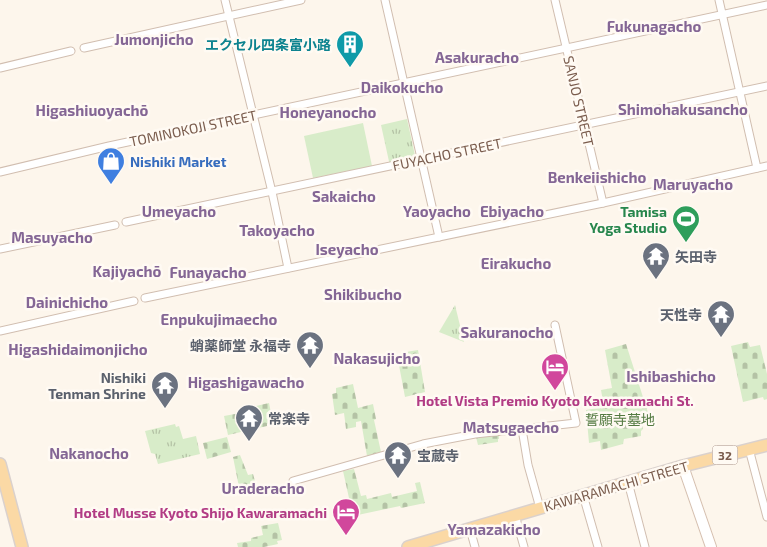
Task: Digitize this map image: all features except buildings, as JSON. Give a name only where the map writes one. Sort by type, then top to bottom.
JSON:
[{"type":"main road","name":"KAWARAMACHI STREET","points":[[408,547],[683,466],[767,445]]},
{"type":"main road","points":[[0,464],[22,547]]},
{"type":"street","points":[[225,0],[272,192],[288,268]]},
{"type":"street","points":[[84,48],[301,0]]},
{"type":"street","points":[[385,0],[439,236]]},
{"type":"street","name":"SANJO STREET","points":[[555,0],[603,203]]},
{"type":"street","points":[[718,0],[757,168]]},
{"type":"street","name":"TOMINOKOJI STREET","points":[[0,172],[109,146],[767,5]]},
{"type":"street","points":[[0,68],[71,51]]},
{"type":"street","name":"FUYACHO STREET","points":[[126,222],[767,86]]},
{"type":"street","points":[[145,298],[603,203],[767,166]]},
{"type":"street","points":[[0,248],[115,225]]},
{"type":"street","points":[[0,331],[134,300]]},
{"type":"street","points":[[294,481],[424,444],[475,434],[576,423],[555,325]]},
{"type":"street","points":[[522,429],[528,465],[540,508]]},
{"type":"street","points":[[749,449],[767,517]]},
{"type":"street","points":[[683,466],[711,547]]},
{"type":"street","points":[[628,482],[645,547]]},
{"type":"street","points":[[583,495],[598,547]]},
{"type":"street","points":[[515,515],[524,547]]},
{"type":"street","points":[[470,529],[475,547]]},
{"type":"green space","points":[[407,119],[416,160],[390,166],[381,125]]},
{"type":"green space","points":[[363,123],[372,166],[313,178],[304,136]]},
{"type":"green space","points":[[455,305],[464,342],[439,332]]},
{"type":"green space","points":[[748,342],[750,347],[760,345],[767,374],[767,399],[764,400],[763,397],[743,402],[731,346]]},
{"type":"green space","name":"誓願寺墓地","points":[[626,344],[650,419],[641,422],[643,429],[641,436],[624,439],[623,444],[601,450],[600,441],[589,443],[586,410],[604,407],[601,390],[612,388],[605,350]]},
{"type":"green space","points":[[418,350],[425,392],[405,397],[398,360],[406,358],[406,352]]},
{"type":"green space","points":[[353,384],[358,408],[373,404],[376,419],[374,420],[381,452],[367,456],[361,421],[356,422],[356,427],[346,429],[344,413],[335,415],[332,394],[336,393],[336,388]]},
{"type":"green space","points":[[269,403],[272,418],[269,419],[267,426],[228,435],[224,416],[256,410],[256,406]]},
{"type":"green space","points":[[175,424],[176,427],[179,426],[183,439],[196,436],[200,454],[158,464],[155,454],[151,453],[145,431]]},
{"type":"green space","points":[[499,434],[498,442],[478,445],[476,437]]},
{"type":"green space","points":[[227,437],[231,452],[207,459],[203,443]]},
{"type":"green space","points":[[240,455],[248,475],[253,474],[257,488],[240,492],[233,457]]},
{"type":"green space","points":[[354,469],[361,496],[366,495],[367,499],[391,493],[392,497],[417,491],[415,483],[420,482],[425,503],[353,516],[343,471]]},
{"type":"green space","points":[[278,523],[282,540],[277,541],[278,544],[264,547],[238,547],[237,543],[251,541],[251,538],[263,535],[261,526]]},
{"type":"place","name":"エクセル四条富小路","points":[[350,68]]},
{"type":"place","name":"Nishiki Market","points":[[111,185]]},
{"type":"place","name":"Tamisa Yoga Studio","points":[[686,243]]},
{"type":"place","name":"矢田寺","points":[[656,280]]},
{"type":"place","name":"天性寺","points":[[721,338]]},
{"type":"place","name":"蛸薬師堂 永福寺","points":[[310,369]]},
{"type":"place","name":"Hotel Vista Premio Kyoto Kawaramachi St.","points":[[555,391]]},
{"type":"place","name":"Nishiki Tenman Shrine","points":[[165,409]]},
{"type":"place","name":"常楽寺","points":[[249,442]]},
{"type":"place","name":"宝蔵寺","points":[[398,479]]},
{"type":"place","name":"Hotel Musse Kyoto Shijo Kawaramachi","points":[[346,536]]},
{"type":"district","name":"Fukunagacho","points":[[654,26]]},
{"type":"district","name":"Jumonjicho","points":[[154,39]]},
{"type":"district","name":"Asakuracho","points":[[477,57]]},
{"type":"district","name":"Daikokucho","points":[[402,87]]},
{"type":"district","name":"Shimohakusancho","points":[[683,109]]},
{"type":"district","name":"Higashiuoyachō","points":[[92,110]]},
{"type":"district","name":"Honeyanocho","points":[[328,112]]},
{"type":"district","name":"Benkeiishicho","points":[[597,177]]},
{"type":"district","name":"Maruyacho","points":[[693,184]]},
{"type":"district","name":"Sakaicho","points":[[344,196]]},
{"type":"district","name":"Umeyacho","points":[[179,211]]},
{"type":"district","name":"Yaoyacho","points":[[437,211]]},
{"type":"district","name":"Ebiyacho","points":[[512,211]]},
{"type":"district","name":"Takoyacho","points":[[277,230]]},
{"type":"district","name":"Masuyacho","points":[[52,237]]},
{"type":"district","name":"Iseyacho","points":[[347,249]]},
{"type":"district","name":"Eirakucho","points":[[516,263]]},
{"type":"district","name":"Kajiyachō","points":[[127,271]]},
{"type":"district","name":"Funayacho","points":[[208,272]]},
{"type":"district","name":"Shikibucho","points":[[363,294]]},
{"type":"district","name":"Dainichicho","points":[[67,302]]},
{"type":"district","name":"Enpukujimaecho","points":[[219,319]]},
{"type":"district","name":"Sakuranocho","points":[[507,332]]},
{"type":"district","name":"Higashidaimonjicho","points":[[78,349]]},
{"type":"district","name":"Nakasujicho","points":[[377,358]]},
{"type":"district","name":"Ishibashicho","points":[[671,376]]},
{"type":"district","name":"Higashigawacho","points":[[246,382]]},
{"type":"district","name":"Matsugaecho","points":[[511,427]]},
{"type":"district","name":"Nakanocho","points":[[89,453]]},
{"type":"district","name":"Uraderacho","points":[[263,488]]},
{"type":"district","name":"Yamazakicho","points":[[494,529]]}]
